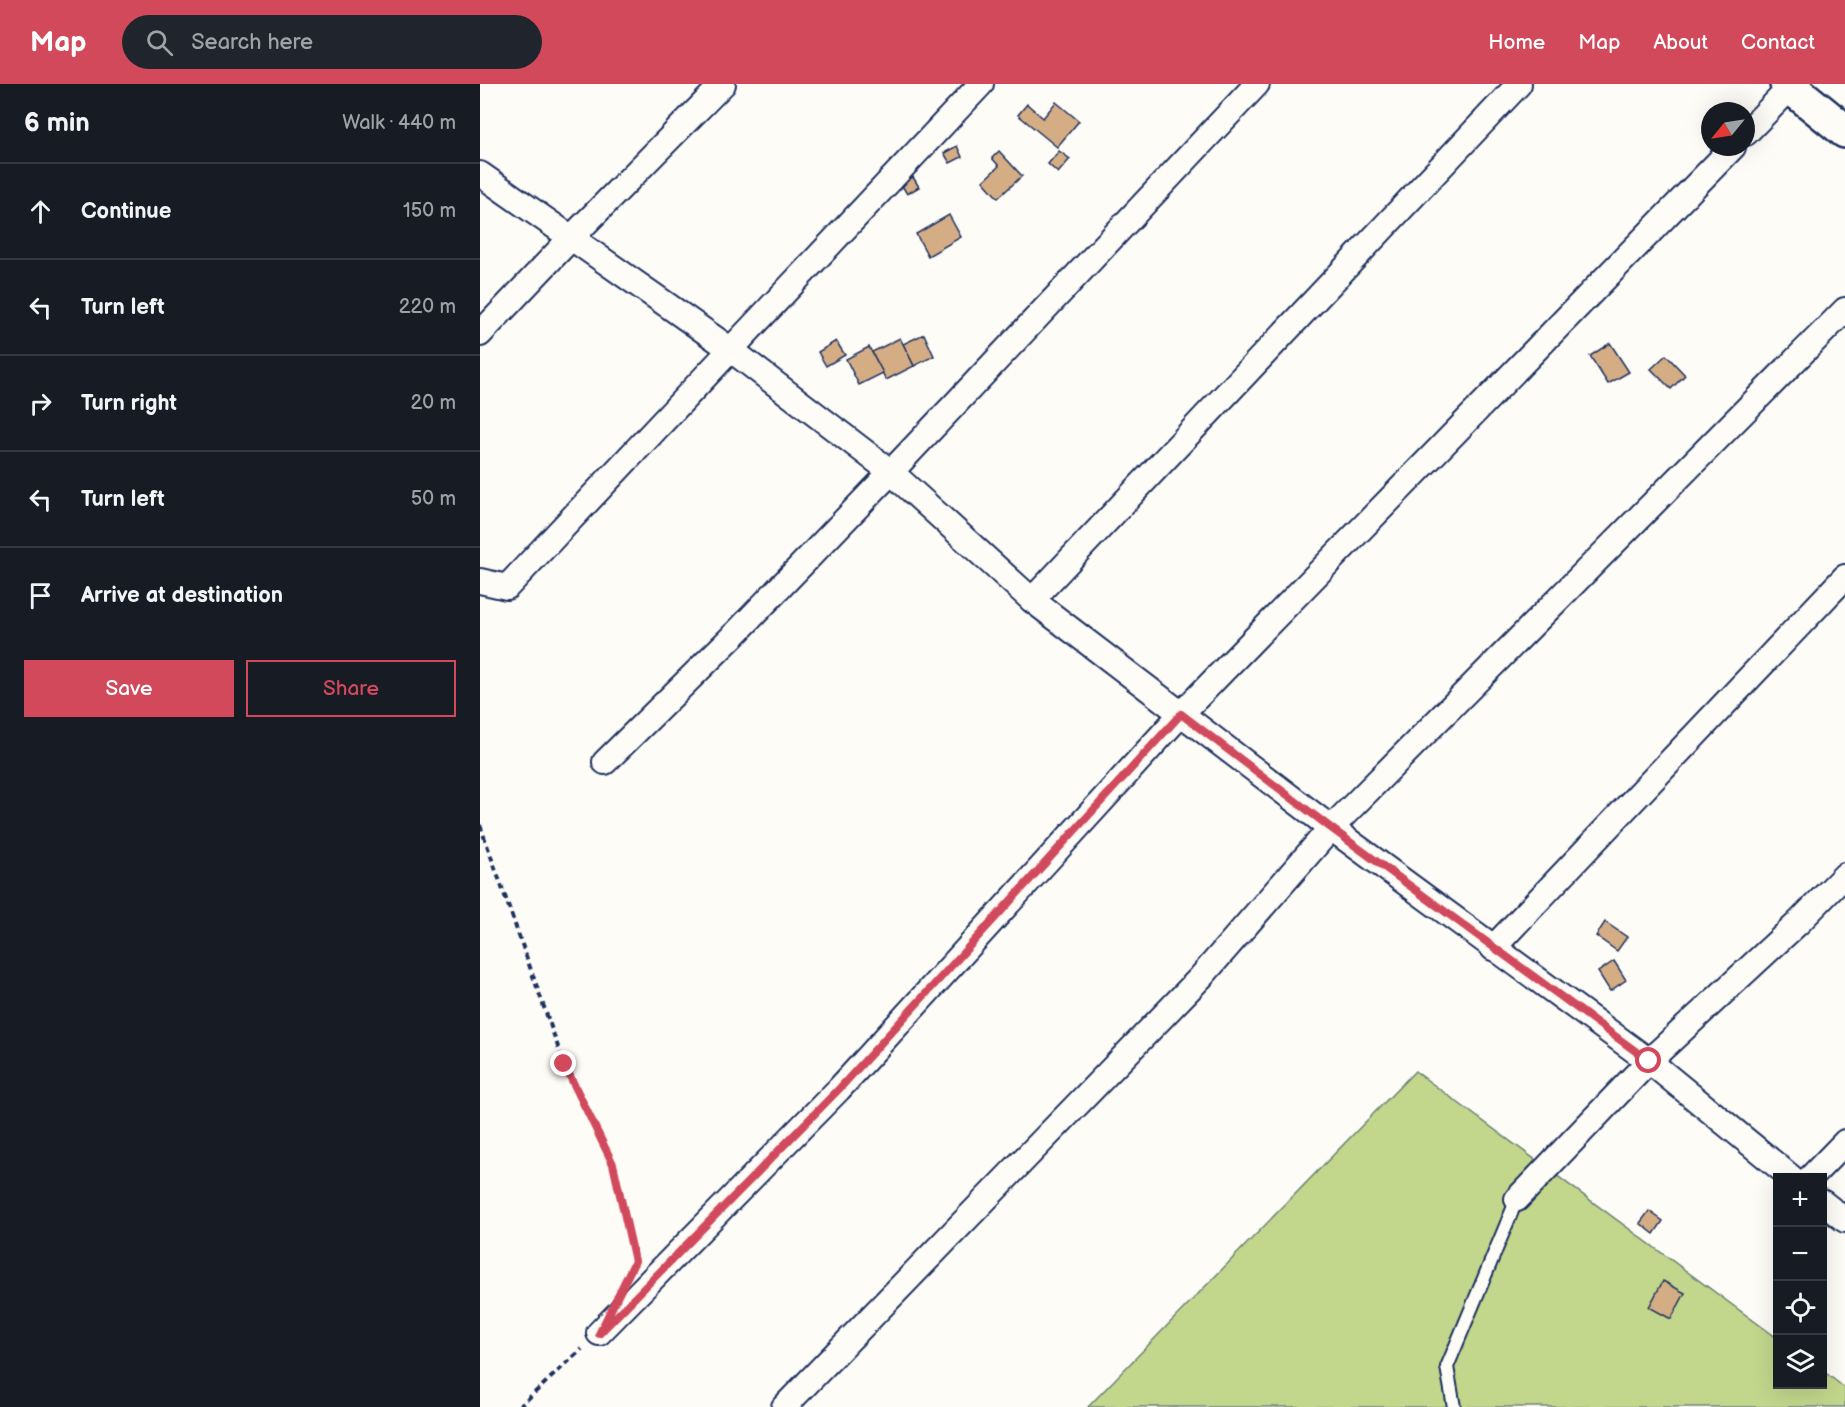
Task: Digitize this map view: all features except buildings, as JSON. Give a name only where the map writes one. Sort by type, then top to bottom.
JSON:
[{"type":"main road","points":[[1789,86],[1845,131]]},
{"type":"street","points":[[480,334],[723,84]]},
{"type":"street","points":[[480,581],[507,587],[981,84]]},
{"type":"street","points":[[605,762],[737,632],[891,472],[1257,84]]},
{"type":"street","points":[[1032,600],[1519,84]]},
{"type":"street","points":[[1755,123],[1789,86]]},
{"type":"street","points":[[599,1334],[839,1089],[1181,714],[1724,156]]},
{"type":"street","points":[[480,174],[730,349],[891,472],[1032,600],[1331,828],[1649,1061],[1786,1173]]},
{"type":"street","points":[[784,1407],[1201,976],[1331,828],[1845,310]]},
{"type":"street","points":[[1493,948],[1845,577]]},
{"type":"street","points":[[1517,1199],[1649,1061],[1798,923],[1845,875]]},
{"type":"street","points":[[1815,1173],[1845,1142]]},
{"type":"street","points":[[1827,1206],[1845,1220]]},
{"type":"lane","points":[[1454,1407],[1447,1367],[1517,1199]]},
{"type":"path","points":[[480,825],[564,1064],[613,1164],[635,1261],[630,1271]]},
{"type":"path","points":[[519,1407],[599,1334]]},
{"type":"green space","points":[[1415,1071],[1773,1335],[1773,1389],[1827,1389],[1827,1374],[1845,1388],[1845,1407],[1088,1407]]},
{"type":"route","points":[[564,1064],[613,1164],[635,1261],[599,1334],[839,1089],[1181,714],[1331,828],[1649,1061]]}]
